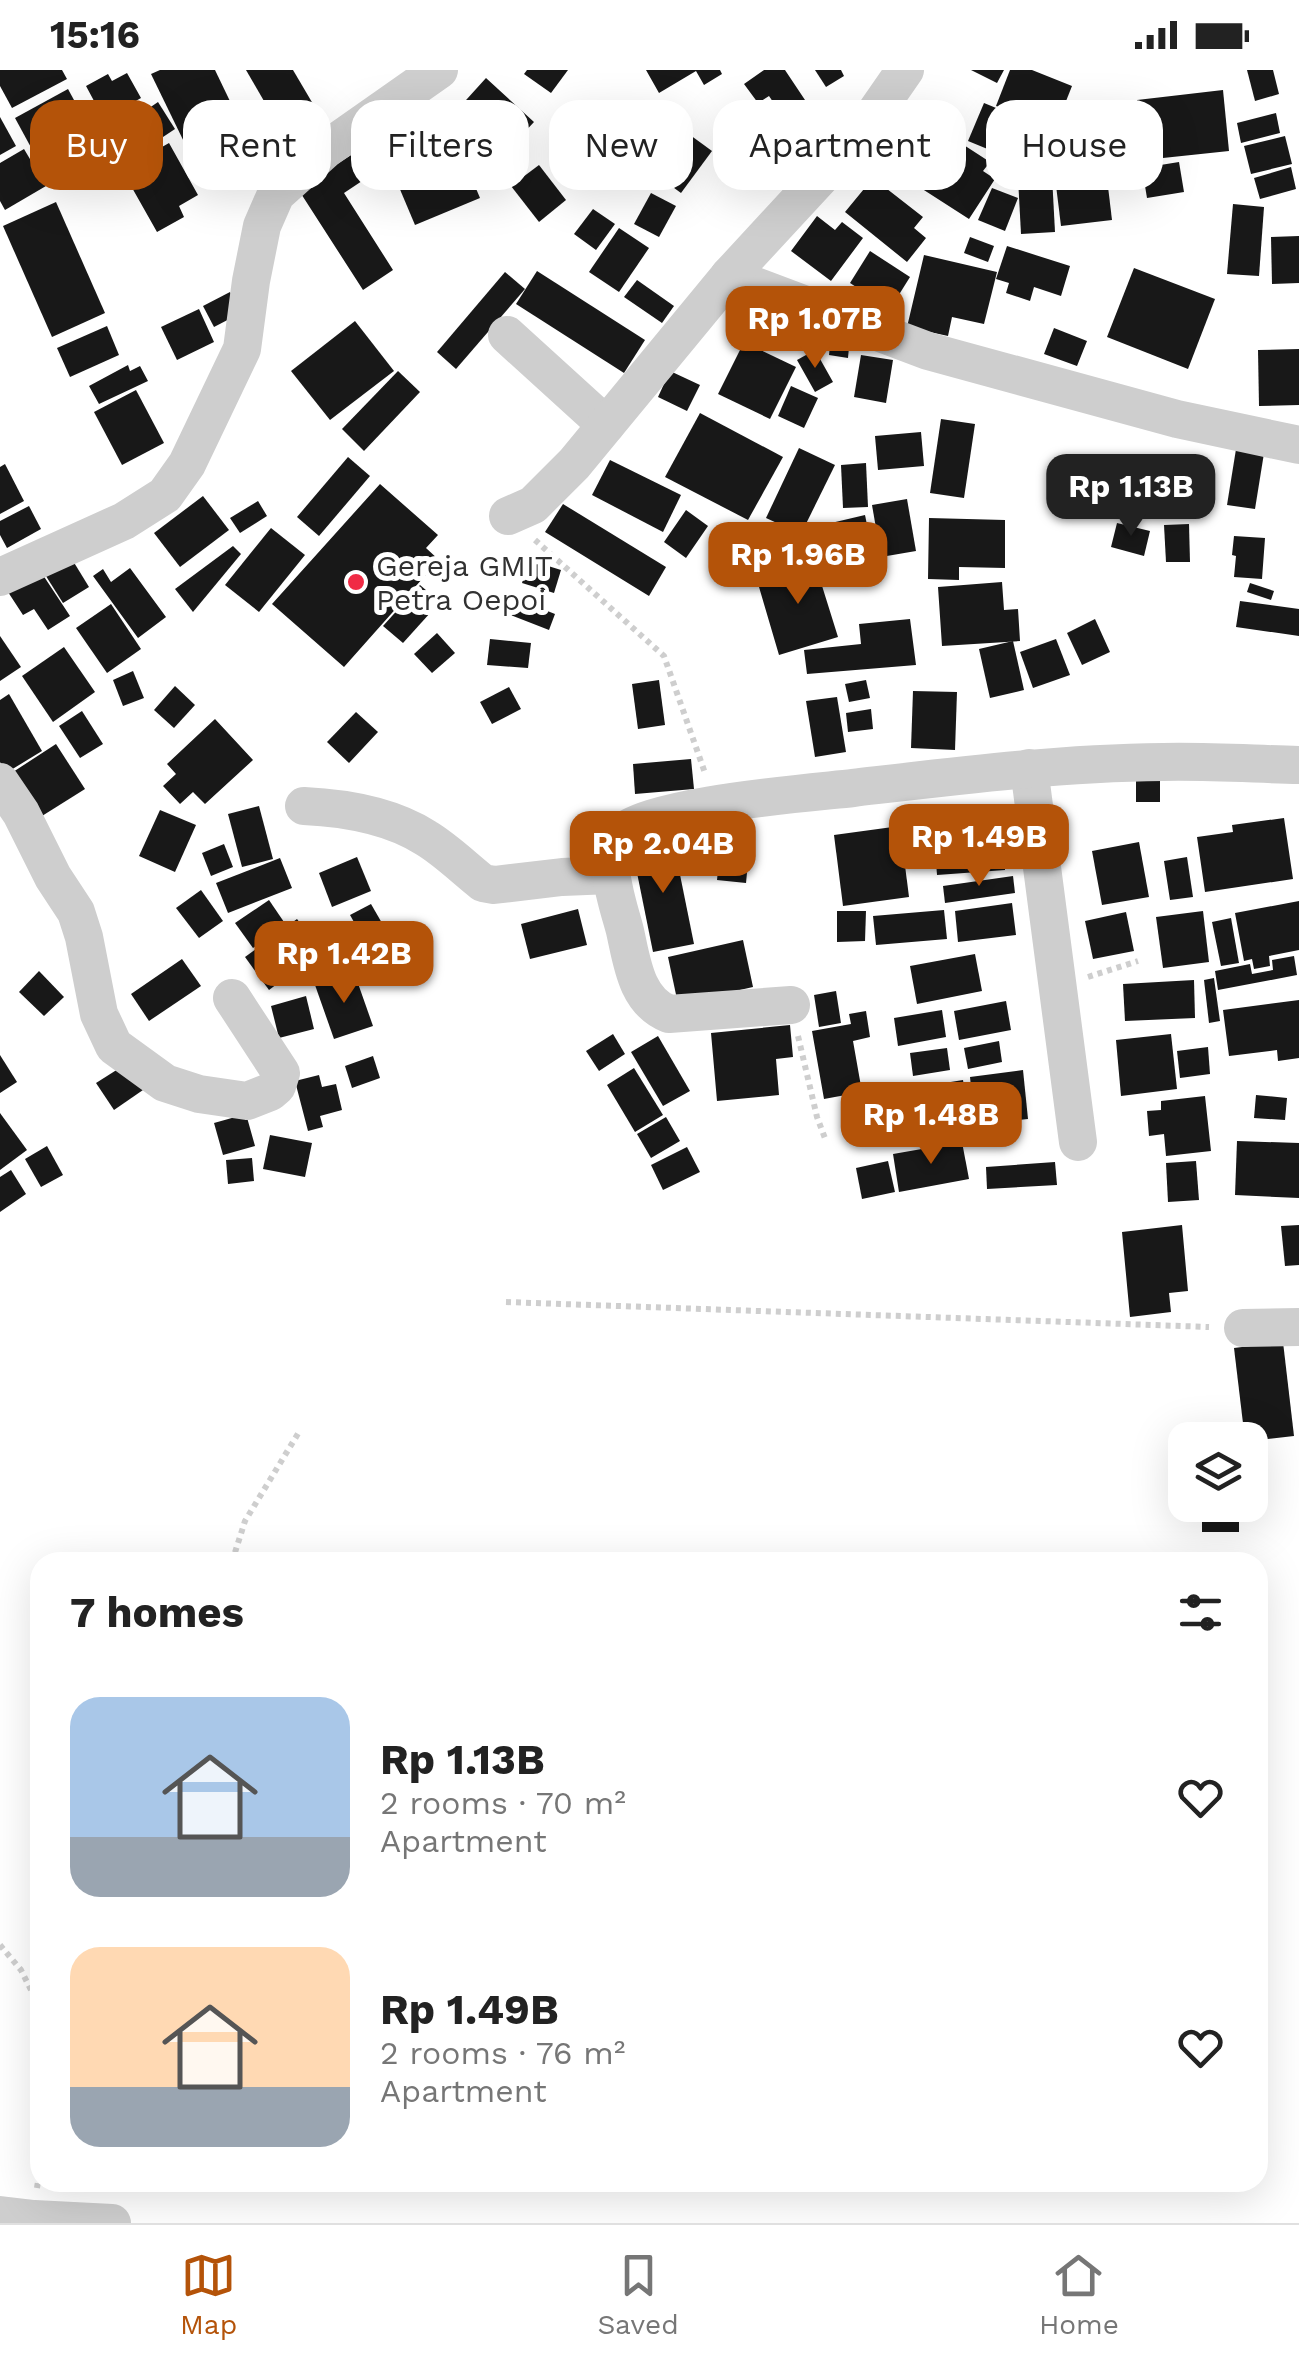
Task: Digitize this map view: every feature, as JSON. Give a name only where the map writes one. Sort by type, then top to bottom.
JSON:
[{"type":"street","points":[[0,577],[124,521],[166,494],[187,464],[242,349],[262,226],[276,194],[326,150],[440,70]]},
{"type":"street","points":[[508,516],[532,505],[574,464],[728,276],[862,132],[906,70]]},
{"type":"street","points":[[728,276],[928,351],[1177,419],[1299,445]]},
{"type":"street","points":[[507,335],[606,425]]},
{"type":"street","points":[[791,1006],[669,1014],[660,1011],[637,980],[611,875],[612,848],[618,836],[642,821],[716,804],[1029,768],[1163,762],[1299,765]]},
{"type":"street","points":[[1029,768],[1078,1142]]},
{"type":"street","points":[[0,782],[76,912],[99,1014],[114,1046],[165,1083],[199,1094],[247,1101],[260,1096],[277,1086],[281,1073],[232,998]]},
{"type":"street","points":[[304,806],[343,808],[399,823],[428,838],[483,883],[611,875]]},
{"type":"street","points":[[1243,1328],[1299,1327]]},
{"type":"street","points":[[0,2215],[112,2223]]},
{"type":"path","points":[[508,516],[664,656],[716,804]]},
{"type":"path","points":[[1058,986],[1138,961]]},
{"type":"path","points":[[791,1006],[826,1141]]},
{"type":"path","points":[[506,1302],[1243,1328]]},
{"type":"path","points":[[235,1552],[245,1521],[299,1432]]},
{"type":"path","points":[[0,1945],[30,1988]]},
{"type":"building","points":[[0,70],[62,70],[67,79],[12,108],[0,86]]},
{"type":"building","points":[[160,70],[215,70],[229,100],[183,100],[183,140],[151,74]]},
{"type":"building","points":[[246,70],[293,70],[311,100],[263,100]]},
{"type":"building","points":[[527,70],[568,70],[551,93],[524,74]]},
{"type":"building","points":[[646,70],[720,70],[722,74],[704,85],[696,71],[659,93]]},
{"type":"building","points":[[764,70],[785,70],[805,100],[772,100],[769,96],[756,100],[744,84]]},
{"type":"building","points":[[815,70],[841,70],[844,76],[826,87]]},
{"type":"building","points":[[971,70],[1004,70],[997,83]]},
{"type":"building","points":[[1010,70],[1032,70],[1072,86],[1066,100],[998,100]]},
{"type":"building","points":[[1247,70],[1273,70],[1279,94],[1255,101]]},
{"type":"building","points":[[127,73],[141,98],[94,100],[86,86],[108,74],[112,81]]},
{"type":"building","points":[[486,78],[510,100],[466,100]]},
{"type":"building","points":[[68,89],[74,100],[48,100]]},
{"type":"building","points":[[1223,90],[1229,151],[1163,158],[1163,100],[1137,100]]},
{"type":"building","points":[[984,103],[986,104],[986,148],[968,141]]},
{"type":"building","points":[[30,110],[30,146],[15,118]]},
{"type":"building","points":[[163,110],[175,129],[163,137]]},
{"type":"building","points":[[1276,113],[1280,133],[1241,143],[1237,123]]},
{"type":"building","points":[[0,117],[16,146],[0,155]]},
{"type":"building","points":[[1285,136],[1292,164],[1251,174],[1244,146]]},
{"type":"building","points":[[693,137],[712,151],[693,177]]},
{"type":"building","points":[[169,143],[183,168],[183,190],[195,190],[198,195],[179,206],[184,217],[157,232],[133,190],[163,190],[163,146]]},
{"type":"building","points":[[966,146],[986,159],[983,171],[988,190],[969,219],[924,190],[966,190]]},
{"type":"building","points":[[24,149],[30,159],[30,190],[39,190],[5,210],[0,201],[0,163]]},
{"type":"building","points":[[351,155],[351,188],[344,193],[393,270],[363,290],[299,190],[331,190],[331,168]]},
{"type":"building","points":[[1179,162],[1184,192],[1147,198],[1146,190],[1163,190],[1163,165]]},
{"type":"building","points":[[539,165],[549,178],[549,190],[558,190],[566,200],[539,222],[514,190],[529,190],[529,172]]},
{"type":"building","points":[[1291,167],[1296,189],[1260,199],[1254,178]]},
{"type":"building","points":[[400,190],[477,190],[480,198],[415,225]]},
{"type":"building","points":[[863,190],[888,190],[923,217],[914,228],[926,238],[907,262],[845,212]]},
{"type":"building","points":[[991,190],[1018,198],[1005,231],[978,220]]},
{"type":"building","points":[[1019,190],[1053,190],[1055,232],[1021,234]]},
{"type":"building","points":[[1057,190],[1108,190],[1112,220],[1061,226]]},
{"type":"building","points":[[651,193],[676,206],[659,237],[634,224]]},
{"type":"building","points":[[56,202],[105,313],[52,337],[3,226]]},
{"type":"building","points":[[1233,204],[1264,207],[1259,276],[1227,274]]},
{"type":"building","points":[[593,209],[615,224],[596,250],[574,234]]},
{"type":"building","points":[[817,216],[835,230],[842,222],[863,238],[831,281],[791,251]]},
{"type":"building","points":[[619,228],[649,248],[619,292],[589,272]]},
{"type":"building","points":[[1299,236],[1299,283],[1272,284],[1271,237]]},
{"type":"building","points":[[970,237],[994,246],[988,262],[964,253]]},
{"type":"building","points":[[1007,246],[1070,266],[1061,296],[1034,287],[1030,301],[1006,293],[1009,283],[996,279]]},
{"type":"building","points":[[870,251],[910,277],[890,309],[850,283]]},
{"type":"building","points":[[924,255],[997,272],[984,324],[952,317],[948,336],[907,327]]},
{"type":"building","points":[[1134,268],[1215,299],[1188,369],[1107,337]]},
{"type":"building","points":[[537,271],[645,340],[624,373],[516,304]]},
{"type":"building","points":[[505,272],[525,289],[456,369],[437,352]]},
{"type":"building","points":[[637,280],[674,306],[662,323],[624,297]]},
{"type":"building","points":[[230,292],[241,313],[214,327],[203,306]]},
{"type":"building","points":[[757,303],[800,311],[793,351],[750,344]]},
{"type":"building","points":[[199,309],[214,342],[177,360],[161,327]]},
{"type":"building","points":[[355,321],[394,371],[330,420],[291,371]]},
{"type":"building","points":[[107,326],[119,355],[70,377],[57,348]]},
{"type":"building","points":[[1054,328],[1087,341],[1077,366],[1044,354]]},
{"type":"building","points":[[831,334],[850,336],[848,358],[829,355]]},
{"type":"building","points":[[744,342],[796,367],[770,419],[718,394]]},
{"type":"building","points":[[1299,349],[1299,405],[1259,406],[1258,350]]},
{"type":"building","points":[[815,350],[833,382],[815,392],[797,360]]},
{"type":"building","points":[[861,355],[893,360],[886,403],[854,397]]},
{"type":"building","points":[[128,365],[130,371],[140,366],[148,381],[99,404],[89,386]]},
{"type":"building","points":[[398,371],[420,392],[364,451],[342,429]]},
{"type":"building","points":[[670,371],[700,385],[687,411],[658,397]]},
{"type":"building","points":[[791,386],[818,398],[804,428],[778,416]]},
{"type":"building","points":[[136,390],[164,443],[122,465],[94,412]]},
{"type":"building","points":[[700,413],[783,457],[748,520],[665,477]]},
{"type":"building","points":[[941,419],[975,424],[964,498],[930,493]]},
{"type":"building","points":[[921,432],[924,466],[878,470],[875,436]]},
{"type":"building","points":[[1237,443],[1265,447],[1255,509],[1227,505]]},
{"type":"building","points":[[799,448],[835,465],[801,534],[766,518]]},
{"type":"building","points":[[348,457],[370,476],[319,536],[297,517]]},
{"type":"building","points":[[610,460],[681,495],[663,532],[592,495]]},
{"type":"building","points":[[866,463],[868,507],[843,508],[841,465]]},
{"type":"building","points":[[5,464],[24,501],[0,514],[0,467]]},
{"type":"building","points":[[1104,465],[1152,469],[1148,514],[1100,509]]},
{"type":"building","name":"Gereja GMIT Petra Oepoi","points":[[380,484],[438,535],[426,548],[439,560],[344,667],[272,604]]},
{"type":"building","points":[[203,496],[229,530],[180,567],[154,533]]},
{"type":"building","points":[[907,499],[916,551],[881,557],[872,505]]},
{"type":"building","points":[[258,501],[267,516],[240,533],[230,518]]},
{"type":"building","points":[[563,504],[666,567],[649,596],[545,532]]},
{"type":"building","points":[[29,506],[41,529],[7,548],[0,535],[0,521]]},
{"type":"building","points":[[686,510],[708,526],[686,558],[664,542]]},
{"type":"building","points":[[865,515],[873,554],[818,567],[810,528]]},
{"type":"building","points":[[929,518],[1005,520],[1005,568],[959,567],[959,580],[928,579]]},
{"type":"building","points":[[1117,523],[1150,531],[1144,556],[1111,547]]},
{"type":"building","points":[[1189,524],[1190,562],[1166,562],[1164,525]]},
{"type":"building","points":[[271,528],[305,555],[259,612],[225,585]]},
{"type":"building","points":[[1234,536],[1265,538],[1262,579],[1234,577]]},
{"type":"building","points":[[233,546],[241,554],[193,612],[175,589]]},
{"type":"building","points":[[70,556],[89,587],[63,603],[44,573]]},
{"type":"building","points":[[813,557],[838,637],[779,655],[759,587],[776,582],[772,570]]},
{"type":"building","points":[[529,560],[561,570],[554,593],[522,583]]},
{"type":"building","points":[[130,568],[166,617],[138,638],[93,576],[103,569],[111,582]]},
{"type":"building","points":[[41,572],[70,616],[48,630],[34,609],[23,615],[8,592]]},
{"type":"building","points":[[1002,582],[1004,610],[1018,609],[1020,641],[942,646],[938,587]]},
{"type":"building","points":[[1250,583],[1274,591],[1271,600],[1247,592]]},
{"type":"building","points":[[420,585],[440,602],[403,643],[383,626]]},
{"type":"building","points":[[510,596],[555,614],[549,630],[503,612]]},
{"type":"building","points":[[1240,601],[1299,609],[1299,636],[1236,627]]},
{"type":"building","points":[[111,604],[141,649],[107,673],[76,628]]},
{"type":"building","points":[[910,619],[916,665],[807,674],[804,650],[861,644],[859,624]]},
{"type":"building","points":[[1095,619],[1110,652],[1082,665],[1067,633]]},
{"type":"building","points":[[437,633],[455,653],[432,673],[414,654]]},
{"type":"building","points":[[0,636],[21,667],[0,681]]},
{"type":"building","points":[[490,639],[531,643],[528,668],[487,665]]},
{"type":"building","points":[[1056,639],[1070,675],[1033,688],[1020,652]]},
{"type":"building","points":[[1013,641],[1024,690],[990,698],[979,649]]},
{"type":"building","points":[[64,647],[95,692],[53,722],[22,676]]},
{"type":"building","points":[[133,671],[144,698],[123,706],[113,680]]},
{"type":"building","points":[[659,680],[665,725],[638,729],[632,684]]},
{"type":"building","points":[[866,680],[870,698],[849,702],[845,684]]},
{"type":"building","points":[[175,686],[195,705],[174,728],[154,710]]},
{"type":"building","points":[[509,687],[521,709],[492,724],[480,702]]},
{"type":"building","points":[[913,691],[957,692],[955,750],[911,748]]},
{"type":"building","points":[[9,694],[42,751],[6,773],[0,762],[0,700]]},
{"type":"building","points":[[837,697],[846,752],[815,757],[806,701]]},
{"type":"building","points":[[871,709],[873,729],[848,732],[846,713]]},
{"type":"building","points":[[82,711],[103,744],[80,758],[59,726]]},
{"type":"building","points":[[356,712],[378,732],[349,763],[327,742]]},
{"type":"building","points":[[215,719],[253,760],[205,804],[193,792],[180,804],[163,786],[176,774],[167,764]]},
{"type":"building","points":[[56,744],[85,789],[42,816],[13,772]]},
{"type":"building","points":[[691,759],[694,789],[635,794],[633,764]]},
{"type":"building","points":[[1136,769],[1160,769],[1160,802],[1136,802]]},
{"type":"building","points":[[259,806],[273,859],[242,867],[228,814]]},
{"type":"building","points":[[160,810],[196,825],[175,872],[139,856]]},
{"type":"building","points":[[1002,817],[1005,870],[937,875],[933,822]]},
{"type":"building","points":[[1284,818],[1293,879],[1205,892],[1197,837],[1233,832],[1232,825]]},
{"type":"building","points":[[900,826],[909,897],[843,906],[834,835]]},
{"type":"building","points":[[673,840],[694,944],[653,952],[632,848]]},
{"type":"building","points":[[1139,842],[1149,897],[1102,905],[1092,851]]},
{"type":"building","points":[[224,844],[233,867],[211,876],[202,853]]},
{"type":"building","points":[[720,848],[749,851],[746,883],[717,880]]},
{"type":"building","points":[[357,857],[371,891],[332,907],[319,873]]},
{"type":"building","points":[[1187,857],[1193,897],[1170,900],[1164,861]]},
{"type":"building","points":[[280,858],[292,888],[228,913],[216,883]]},
{"type":"building","points":[[1013,876],[1015,893],[945,903],[943,886]]},
{"type":"building","points":[[201,890],[223,921],[199,938],[176,908]]},
{"type":"building","points":[[269,900],[286,925],[253,948],[235,923]]},
{"type":"building","points":[[1299,901],[1299,950],[1269,956],[1270,966],[1254,969],[1252,959],[1244,961],[1235,913]]},
{"type":"building","points":[[1012,903],[1016,935],[958,942],[955,911]]},
{"type":"building","points":[[371,904],[390,937],[369,949],[350,915]]},
{"type":"building","points":[[578,909],[587,945],[530,959],[521,924]]},
{"type":"building","points":[[944,910],[947,939],[876,945],[873,916]]},
{"type":"building","points":[[837,911],[866,911],[865,941],[837,942]]},
{"type":"building","points":[[1203,911],[1209,962],[1163,968],[1156,917]]},
{"type":"building","points":[[1126,912],[1134,951],[1093,959],[1085,921]]},
{"type":"building","points":[[1231,918],[1239,963],[1221,966],[1212,922]]},
{"type":"building","points":[[297,919],[321,951],[269,990],[245,957]]},
{"type":"building","points":[[743,940],[753,987],[678,1004],[668,957]]},
{"type":"building","points":[[345,945],[354,966],[330,976],[321,954]]},
{"type":"building","points":[[975,954],[982,991],[917,1004],[910,966]]},
{"type":"building","points":[[1294,956],[1297,975],[1218,990],[1215,971],[1250,964],[1252,974],[1273,970],[1272,960]]},
{"type":"building","points":[[182,959],[201,986],[149,1021],[131,994]]},
{"type":"building","points":[[39,971],[64,997],[44,1016],[19,992]]},
{"type":"building","points":[[354,972],[373,1026],[334,1039],[315,985]]},
{"type":"building","points":[[1214,978],[1220,1021],[1209,1023],[1204,980]]},
{"type":"building","points":[[1194,980],[1195,1018],[1125,1021],[1123,984]]},
{"type":"building","points":[[836,991],[841,1023],[819,1027],[814,995]]},
{"type":"building","points":[[306,996],[314,1029],[279,1038],[271,1006]]},
{"type":"building","points":[[1299,1000],[1299,1058],[1278,1061],[1277,1050],[1229,1056],[1223,1010]]},
{"type":"building","points":[[1006,1001],[1011,1030],[959,1040],[954,1011]]},
{"type":"building","points":[[942,1010],[946,1037],[898,1046],[894,1018]]},
{"type":"building","points":[[866,1011],[870,1037],[853,1041],[862,1092],[824,1099],[812,1031],[851,1024],[849,1014]]},
{"type":"building","points":[[790,1025],[793,1057],[776,1059],[779,1095],[717,1101],[711,1033]]},
{"type":"building","points":[[613,1034],[625,1054],[599,1071],[586,1051]]},
{"type":"building","points":[[1171,1034],[1177,1089],[1121,1096],[1116,1040]]},
{"type":"building","points":[[658,1036],[690,1091],[663,1106],[631,1052]]},
{"type":"building","points":[[999,1041],[1002,1062],[968,1069],[964,1048]]},
{"type":"building","points":[[1208,1047],[1210,1074],[1180,1078],[1177,1051]]},
{"type":"building","points":[[947,1048],[950,1070],[913,1076],[910,1053]]},
{"type":"building","points":[[0,1055],[17,1082],[0,1093]]},
{"type":"building","points":[[373,1056],[380,1078],[352,1088],[345,1066]]},
{"type":"building","points":[[126,1064],[143,1090],[114,1110],[96,1083]]},
{"type":"building","points":[[634,1068],[663,1115],[635,1132],[607,1085]]},
{"type":"building","points":[[1023,1070],[1028,1119],[975,1125],[970,1077]]},
{"type":"building","points":[[319,1075],[322,1087],[336,1084],[342,1110],[320,1116],[323,1127],[308,1131],[295,1081]]},
{"type":"building","points":[[963,1080],[972,1134],[924,1141],[918,1100],[928,1099],[926,1086]]},
{"type":"building","points":[[1256,1095],[1287,1098],[1285,1120],[1254,1118]]},
{"type":"building","points":[[1205,1096],[1211,1151],[1166,1156],[1164,1134],[1149,1136],[1147,1111],[1161,1110],[1161,1101]]},
{"type":"building","points":[[913,1097],[919,1123],[888,1130],[883,1103]]},
{"type":"building","points":[[878,1100],[885,1128],[855,1136],[848,1107]]},
{"type":"building","points":[[0,1113],[27,1150],[0,1170]]},
{"type":"building","points":[[246,1114],[255,1146],[223,1155],[214,1123]]},
{"type":"building","points":[[666,1117],[680,1141],[651,1158],[637,1134]]},
{"type":"building","points":[[270,1135],[312,1143],[305,1177],[263,1169]]},
{"type":"building","points":[[1237,1141],[1299,1143],[1299,1198],[1235,1195]]},
{"type":"building","points":[[962,1142],[969,1179],[899,1192],[893,1154]]},
{"type":"building","points":[[47,1146],[63,1175],[41,1187],[25,1159]]},
{"type":"building","points":[[687,1147],[700,1172],[663,1190],[651,1165]]},
{"type":"building","points":[[252,1158],[254,1181],[228,1184],[226,1160]]},
{"type":"building","points":[[888,1161],[895,1192],[862,1199],[856,1168]]},
{"type":"building","points":[[1196,1161],[1199,1200],[1168,1202],[1166,1163]]},
{"type":"building","points":[[1055,1162],[1057,1185],[987,1189],[986,1167]]},
{"type":"building","points":[[11,1170],[26,1194],[0,1212],[0,1177]]},
{"type":"building","points":[[1182,1225],[1188,1291],[1169,1293],[1171,1312],[1130,1317],[1122,1232]]},
{"type":"building","points":[[1299,1225],[1299,1265],[1285,1266],[1281,1226]]},
{"type":"building","points":[[1283,1342],[1294,1436],[1268,1439],[1268,1422],[1243,1422],[1234,1348]]},
{"type":"building","points":[[1202,1522],[1239,1522],[1239,1532],[1202,1532]]},
{"type":"place","name":"Gereja GMIT Petra Oepoi","points":[[356,582]]}]
